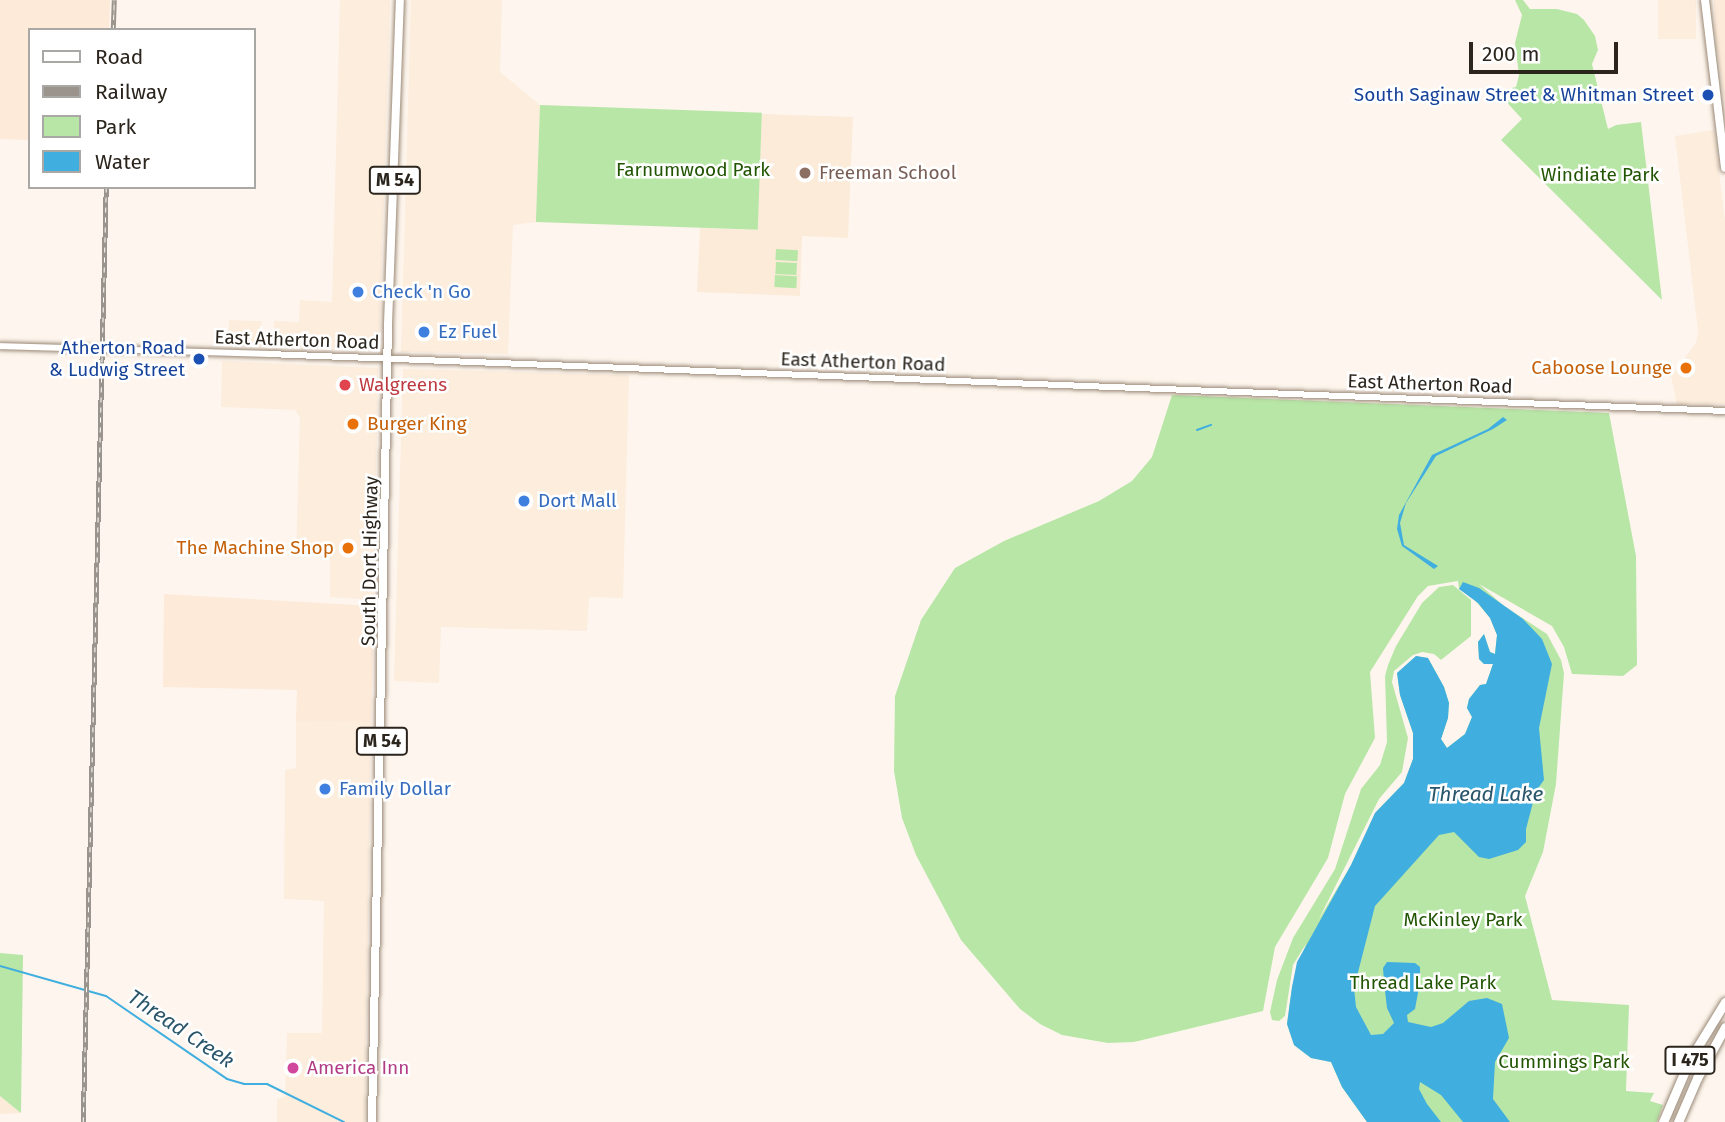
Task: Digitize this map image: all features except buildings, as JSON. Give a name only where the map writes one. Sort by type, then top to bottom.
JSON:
[{"type":"highway","name":"I 475","points":[[1663,1122],[1690,1059],[1725,1002]]},
{"type":"highway","name":"I 475","points":[[1678,1122],[1703,1066],[1725,1027]]},
{"type":"main road","name":"South Dort Highway","points":[[372,1122],[400,0]]},
{"type":"main road","points":[[1705,0],[1725,168]]},
{"type":"street","name":"East Atherton Road","points":[[0,346],[1725,411]]},
{"type":"shaded area","points":[[0,0],[110,0],[109,28],[28,28],[28,140],[0,139]]},
{"type":"shaded area","points":[[340,0],[390,0],[379,348],[273,347],[274,321],[299,322],[300,300],[332,302]]},
{"type":"shaded area","points":[[411,0],[502,0],[500,72],[540,105],[536,222],[513,225],[508,354],[401,352]]},
{"type":"shaded area","points":[[1658,0],[1696,0],[1696,39],[1658,39]]},
{"type":"shaded area","points":[[1714,0],[1725,0],[1725,104],[1715,33]]},
{"type":"shaded area","name":"Freeman School","points":[[762,114],[853,117],[848,238],[802,236],[800,296],[697,292],[700,228],[757,230]]},
{"type":"shaded area","points":[[1714,130],[1725,221],[1725,404],[1677,404],[1671,376],[1696,343],[1698,331],[1675,136]]},
{"type":"shaded area","points":[[229,320],[262,321],[261,347],[228,346]]},
{"type":"shaded area","points":[[222,361],[378,368],[374,600],[330,597],[330,554],[296,552],[300,418],[295,410],[221,407]]},
{"type":"shaded area","points":[[403,369],[629,375],[623,598],[589,597],[587,631],[441,627],[439,683],[394,681]]},
{"type":"shaded area","points":[[164,594],[374,606],[371,722],[296,721],[297,690],[163,687]]},
{"type":"shaded area","points":[[296,721],[371,722],[365,1122],[277,1122],[277,1099],[285,1097],[287,1033],[322,1033],[324,901],[284,899],[285,770],[296,768]]},
{"type":"shaded area","points":[[0,1096],[21,1113],[0,1114]]},
{"type":"green space","name":"Windiate Park","points":[[1515,0],[1523,0],[1530,9],[1557,9],[1577,14],[1584,20],[1595,36],[1598,50],[1592,64],[1608,129],[1616,125],[1641,122],[1662,300],[1501,140],[1522,119],[1501,96],[1507,89],[1516,87],[1519,75],[1515,43],[1522,15]]},
{"type":"green space","name":"Farnumwood Park","points":[[540,105],[762,113],[758,230],[536,222]]},
{"type":"green space","points":[[776,249],[798,250],[797,261],[775,260]]},
{"type":"green space","points":[[776,262],[797,263],[796,275],[775,274]]},
{"type":"green space","points":[[775,275],[797,276],[796,288],[774,287]]},
{"type":"green space","points":[[1172,395],[1609,413],[1636,556],[1637,665],[1623,676],[1572,674],[1564,647],[1552,626],[1479,584],[1504,606],[1547,634],[1561,660],[1564,673],[1556,784],[1543,852],[1525,896],[1552,1000],[1629,1005],[1626,1091],[1654,1093],[1650,1101],[1663,1105],[1657,1122],[1367,1122],[1342,1087],[1331,1062],[1311,1058],[1294,1045],[1287,1024],[1292,987],[1306,944],[1293,965],[1285,1016],[1279,1021],[1272,1020],[1270,1012],[1277,980],[1293,938],[1335,869],[1361,789],[1380,765],[1387,742],[1385,676],[1388,665],[1396,646],[1422,603],[1439,587],[1453,585],[1471,600],[1471,636],[1441,660],[1434,654],[1422,652],[1413,655],[1394,671],[1392,682],[1408,738],[1402,772],[1379,799],[1318,921],[1351,865],[1375,813],[1404,783],[1413,759],[1413,733],[1400,695],[1397,673],[1416,656],[1428,658],[1444,687],[1449,703],[1448,718],[1441,739],[1447,748],[1465,734],[1472,717],[1467,708],[1469,699],[1480,685],[1486,684],[1493,664],[1484,664],[1479,659],[1478,642],[1484,634],[1490,652],[1495,654],[1497,635],[1490,618],[1474,599],[1459,589],[1458,581],[1428,586],[1418,596],[1370,672],[1375,738],[1345,794],[1328,858],[1275,947],[1263,1011],[1134,1042],[1108,1043],[1062,1035],[1040,1024],[1020,1009],[961,940],[916,855],[902,818],[894,771],[895,696],[921,620],[955,568],[1004,541],[1099,501],[1132,481],[1152,457]]},
{"type":"green space","points":[[0,953],[23,955],[21,1113],[0,1096]]},
{"type":"water","points":[[1503,417],[1507,420],[1493,429],[1436,456],[1406,503],[1400,523],[1404,545],[1438,566],[1434,569],[1402,546],[1397,529],[1399,515],[1432,455],[1488,429]]},
{"type":"water","name":"Thread Lake","points":[[1463,582],[1479,588],[1523,619],[1542,639],[1552,664],[1539,728],[1544,780],[1536,791],[1526,829],[1526,842],[1518,850],[1489,859],[1479,857],[1454,832],[1439,835],[1375,906],[1354,988],[1356,1007],[1371,1035],[1383,1034],[1394,1023],[1387,1008],[1384,982],[1383,968],[1387,962],[1415,963],[1420,967],[1415,1009],[1407,1015],[1408,1022],[1431,1027],[1443,1023],[1469,1001],[1487,998],[1502,1004],[1509,1038],[1495,1062],[1493,1099],[1510,1122],[1463,1122],[1441,1095],[1420,1082],[1419,1089],[1441,1122],[1367,1122],[1342,1087],[1331,1062],[1311,1058],[1294,1045],[1287,1024],[1292,987],[1297,962],[1351,865],[1375,813],[1404,783],[1413,759],[1413,733],[1400,695],[1397,673],[1416,656],[1428,658],[1444,687],[1449,703],[1448,718],[1441,739],[1447,748],[1465,734],[1472,717],[1467,708],[1469,699],[1480,685],[1486,684],[1493,664],[1484,664],[1479,659],[1478,642],[1484,634],[1490,652],[1495,654],[1497,635],[1490,618],[1478,603],[1459,589]]},
{"type":"waterway","points":[[1197,430],[1211,425]]},
{"type":"waterway","name":"Thread Creek","points":[[0,966],[106,996],[227,1079],[244,1084],[267,1084],[344,1122]]},
{"type":"railway","points":[[113,28],[114,0]]},
{"type":"railway","points":[[83,1122],[106,189]]},
{"type":"place","name":"South Saginaw Street & Whitman Street","points":[[1708,95]]},
{"type":"place","name":"Freeman School","points":[[805,173]]},
{"type":"place","name":"Check 'n Go","points":[[358,292]]},
{"type":"place","name":"Ez Fuel","points":[[424,332]]},
{"type":"place","name":"Atherton Road & Ludwig Street","points":[[199,359]]},
{"type":"place","name":"Caboose Lounge","points":[[1686,368]]},
{"type":"place","name":"Walgreens","points":[[345,385]]},
{"type":"place","name":"Burger King","points":[[353,424]]},
{"type":"place","name":"Dort Mall","points":[[524,501]]},
{"type":"place","name":"The Machine Shop","points":[[348,548]]},
{"type":"place","name":"Family Dollar","points":[[325,789]]},
{"type":"place","name":"America Inn","points":[[293,1068]]},
{"type":"park label","name":"McKinley Park","points":[[1463,920]]},
{"type":"park label","name":"Thread Lake Park","points":[[1423,983]]},
{"type":"park label","name":"Cummings Park","points":[[1564,1062]]}]
